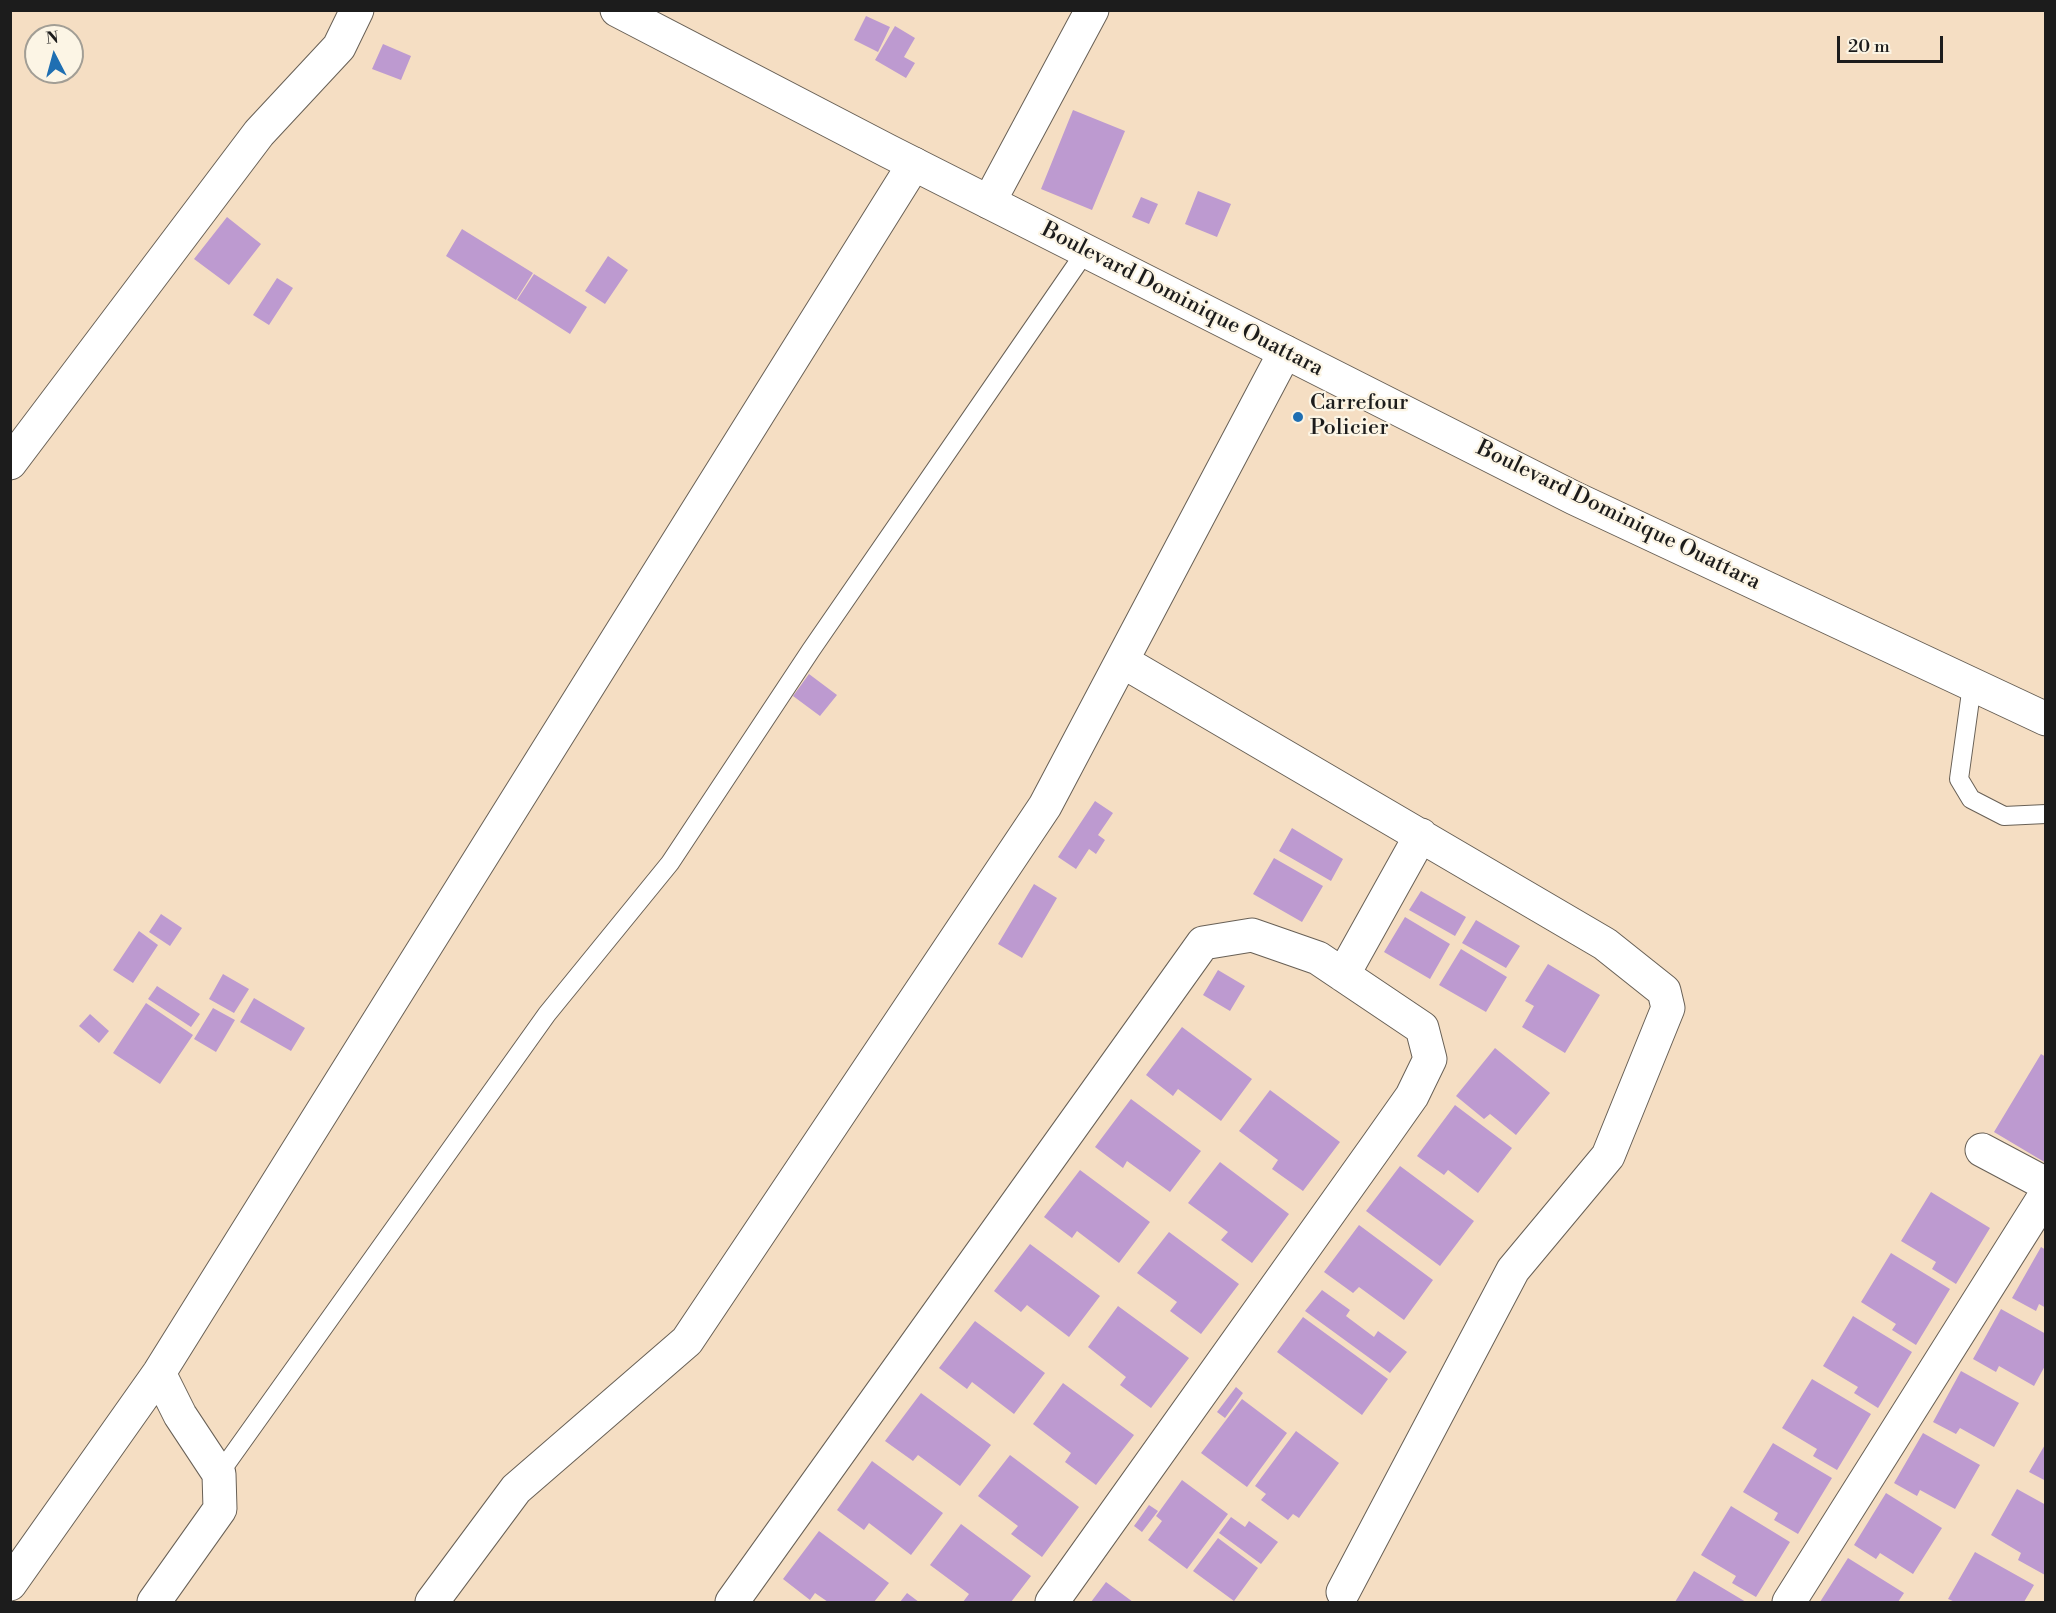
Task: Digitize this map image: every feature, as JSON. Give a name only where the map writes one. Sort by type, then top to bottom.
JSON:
[{"type":"street","points":[[10,463],[259,133],[339,47],[357,10]]},
{"type":"street","name":"Boulevard Dominique Ouattara","points":[[617,10],[914,164],[1574,498],[2046,719]]},
{"type":"street","points":[[989,202],[1092,10]]},
{"type":"street","points":[[10,1584],[159,1373],[914,164]]},
{"type":"street","points":[[432,1602],[516,1489],[687,1341],[1045,806],[1286,352]]},
{"type":"street","points":[[1122,661],[1605,944],[1664,992],[1668,1008],[1608,1156],[1513,1270],[1343,1592]]},
{"type":"street","points":[[1343,975],[1421,835]]},
{"type":"street","points":[[732,1602],[1203,943],[1252,935],[1318,958],[1422,1028],[1430,1059],[1412,1096],[1052,1602]]},
{"type":"street","points":[[1982,1150],[2046,1184]]},
{"type":"street","points":[[1789,1602],[2046,1194]]},
{"type":"street","points":[[154,1602],[220,1509],[219,1474],[180,1415],[159,1373]]},
{"type":"lane","points":[[219,1474],[547,1014],[670,863],[811,650],[1086,251]]},
{"type":"lane","points":[[1972,685],[1959,779],[1971,799],[2004,816],[2046,814]]},
{"type":"building","points":[[866,16],[890,27],[878,52],[854,40]]},
{"type":"building","points":[[895,26],[915,38],[904,57],[915,63],[906,78],[875,60]]},
{"type":"building","points":[[383,44],[411,56],[401,80],[372,69]]},
{"type":"building","points":[[1073,110],[1125,131],[1092,210],[1041,189]]},
{"type":"building","points":[[1198,191],[1231,204],[1217,237],[1185,224]]},
{"type":"building","points":[[1141,197],[1158,204],[1149,224],[1132,217]]},
{"type":"building","points":[[227,217],[261,244],[229,285],[194,259]]},
{"type":"building","points":[[462,229],[533,273],[516,300],[446,256]]},
{"type":"building","points":[[608,256],[628,270],[605,304],[585,291]]},
{"type":"building","points":[[534,274],[587,307],[570,334],[517,300]]},
{"type":"building","points":[[277,278],[293,288],[269,325],[253,315]]},
{"type":"building","points":[[809,674],[837,695],[820,716],[793,696]]},
{"type":"building","points":[[1095,801],[1113,813],[1098,835],[1105,840],[1096,854],[1089,849],[1076,869],[1058,857]]},
{"type":"building","points":[[1292,828],[1343,859],[1331,881],[1279,851]]},
{"type":"building","points":[[1274,858],[1323,886],[1302,922],[1253,894]]},
{"type":"building","points":[[1034,884],[1057,898],[1022,958],[998,944]]},
{"type":"building","points":[[1421,891],[1466,917],[1455,936],[1409,910]]},
{"type":"building","points":[[161,914],[182,928],[170,946],[149,932]]},
{"type":"building","points":[[1405,917],[1450,944],[1430,979],[1384,952]]},
{"type":"building","points":[[1476,920],[1520,946],[1506,968],[1462,943]]},
{"type":"building","points":[[139,931],[158,945],[133,983],[113,970]]},
{"type":"building","points":[[1461,949],[1507,977],[1486,1012],[1439,985]]},
{"type":"building","points":[[1548,964],[1600,995],[1565,1053],[1522,1027],[1534,1006],[1525,1001]]},
{"type":"building","points":[[1218,970],[1245,986],[1230,1011],[1203,995]]},
{"type":"building","points":[[223,974],[249,989],[234,1013],[209,999]]},
{"type":"building","points":[[157,986],[200,1014],[191,1027],[148,999]]},
{"type":"building","points":[[254,998],[305,1028],[291,1051],[240,1022]]},
{"type":"building","points":[[146,1003],[193,1035],[160,1084],[113,1053]]},
{"type":"building","points":[[213,1008],[235,1020],[216,1052],[194,1039]]},
{"type":"building","points":[[90,1014],[109,1031],[99,1043],[79,1026]]},
{"type":"building","points":[[1182,1027],[1252,1079],[1221,1121],[1178,1089],[1173,1096],[1146,1075]]},
{"type":"building","points":[[1495,1048],[1550,1093],[1516,1135],[1490,1114],[1484,1119],[1456,1096]]},
{"type":"building","points":[[2041,1054],[2046,1057],[2046,1163],[1994,1132]]},
{"type":"building","points":[[1270,1090],[1340,1142],[1303,1191],[1272,1169],[1278,1160],[1239,1131]]},
{"type":"building","points":[[1131,1099],[1201,1151],[1170,1192],[1127,1161],[1123,1168],[1095,1147]]},
{"type":"building","points":[[1455,1105],[1512,1148],[1478,1193],[1448,1170],[1444,1175],[1417,1156]]},
{"type":"building","points":[[1220,1162],[1289,1214],[1252,1263],[1221,1240],[1228,1232],[1188,1203]]},
{"type":"building","points":[[1400,1166],[1474,1221],[1440,1266],[1366,1211]]},
{"type":"building","points":[[1080,1170],[1150,1222],[1119,1263],[1077,1231],[1072,1238],[1044,1217]]},
{"type":"building","points":[[1931,1192],[1990,1228],[1956,1284],[1932,1269],[1936,1262],[1901,1241]]},
{"type":"building","points":[[1359,1225],[1433,1280],[1404,1320],[1359,1287],[1353,1293],[1324,1272]]},
{"type":"building","points":[[1169,1232],[1239,1284],[1201,1334],[1170,1311],[1177,1302],[1137,1273]]},
{"type":"building","points":[[1030,1244],[1100,1296],[1069,1337],[1027,1305],[1021,1312],[994,1291]]},
{"type":"building","points":[[2041,1247],[2046,1250],[2046,1308],[2039,1304],[2036,1311],[2012,1298]]},
{"type":"building","points":[[1891,1253],[1950,1289],[1916,1345],[1892,1330],[1896,1324],[1861,1302]]},
{"type":"building","points":[[1322,1290],[1350,1310],[1346,1316],[1374,1337],[1378,1331],[1407,1352],[1390,1373],[1305,1311]]},
{"type":"building","points":[[1118,1306],[1189,1358],[1151,1408],[1120,1385],[1126,1377],[1088,1347]]},
{"type":"building","points":[[2001,1309],[2046,1334],[2046,1364],[2034,1386],[1999,1366],[1996,1372],[1973,1359]]},
{"type":"building","points":[[1853,1316],[1912,1352],[1878,1408],[1854,1393],[1858,1387],[1823,1366]]},
{"type":"building","points":[[1303,1317],[1388,1379],[1362,1415],[1277,1352]]},
{"type":"building","points":[[975,1321],[1045,1373],[1014,1414],[972,1382],[967,1389],[939,1368]]},
{"type":"building","points":[[1961,1371],[2019,1403],[1994,1447],[1960,1428],[1956,1434],[1933,1422]]},
{"type":"building","points":[[1812,1379],[1871,1414],[1837,1470],[1813,1456],[1817,1449],[1782,1428]]},
{"type":"building","points":[[1063,1383],[1134,1435],[1096,1485],[1065,1462],[1071,1453],[1033,1424]]},
{"type":"building","points":[[1236,1387],[1243,1393],[1225,1418],[1217,1412]]},
{"type":"building","points":[[921,1393],[991,1445],[960,1486],[918,1455],[913,1461],[885,1441]]},
{"type":"building","points":[[1242,1399],[1287,1433],[1247,1487],[1201,1453]]},
{"type":"building","points":[[1296,1431],[1339,1463],[1299,1518],[1293,1514],[1288,1520],[1261,1500],[1266,1494],[1255,1486]]},
{"type":"building","points":[[1923,1433],[1980,1465],[1955,1509],[1920,1490],[1917,1496],[1894,1483]]},
{"type":"building","points":[[1773,1443],[1832,1478],[1798,1534],[1774,1520],[1778,1513],[1743,1492]]},
{"type":"building","points":[[2046,1443],[2046,1481],[2029,1472]]},
{"type":"building","points":[[1010,1455],[1079,1507],[1042,1557],[1011,1534],[1018,1526],[978,1496]]},
{"type":"building","points":[[872,1461],[943,1513],[911,1555],[869,1523],[864,1530],[837,1510]]},
{"type":"building","points":[[1182,1480],[1228,1514],[1187,1569],[1148,1540],[1162,1521],[1156,1516]]},
{"type":"building","points":[[2017,1489],[2046,1505],[2045,1575],[2018,1560],[2021,1553],[1991,1535]]},
{"type":"building","points":[[1886,1493],[1942,1528],[1913,1574],[1880,1553],[1876,1559],[1854,1545]]},
{"type":"building","points":[[1149,1505],[1158,1511],[1142,1532],[1134,1526]]},
{"type":"building","points":[[1731,1506],[1790,1542],[1756,1597],[1732,1583],[1736,1576],[1701,1555]]},
{"type":"building","points":[[1231,1517],[1245,1527],[1249,1521],[1278,1542],[1261,1564],[1219,1533]]},
{"type":"building","points":[[961,1524],[1031,1576],[1011,1602],[963,1602],[969,1594],[930,1565]]},
{"type":"building","points":[[819,1531],[889,1583],[874,1602],[828,1602],[815,1593],[810,1600],[783,1579]]},
{"type":"building","points":[[1218,1538],[1258,1568],[1234,1601],[1193,1571]]},
{"type":"building","points":[[1975,1552],[2034,1585],[2024,1602],[1955,1602],[1948,1599]]},
{"type":"building","points":[[1848,1558],[1904,1593],[1898,1602],[1820,1602]]},
{"type":"building","points":[[1694,1571],[1746,1602],[1675,1602]]},
{"type":"building","points":[[1106,1582],[1133,1602],[1091,1602]]},
{"type":"building","points":[[907,1593],[919,1602],[900,1602]]},
{"type":"place","name":"Carrefour Policier","points":[[1298,417]]}]
